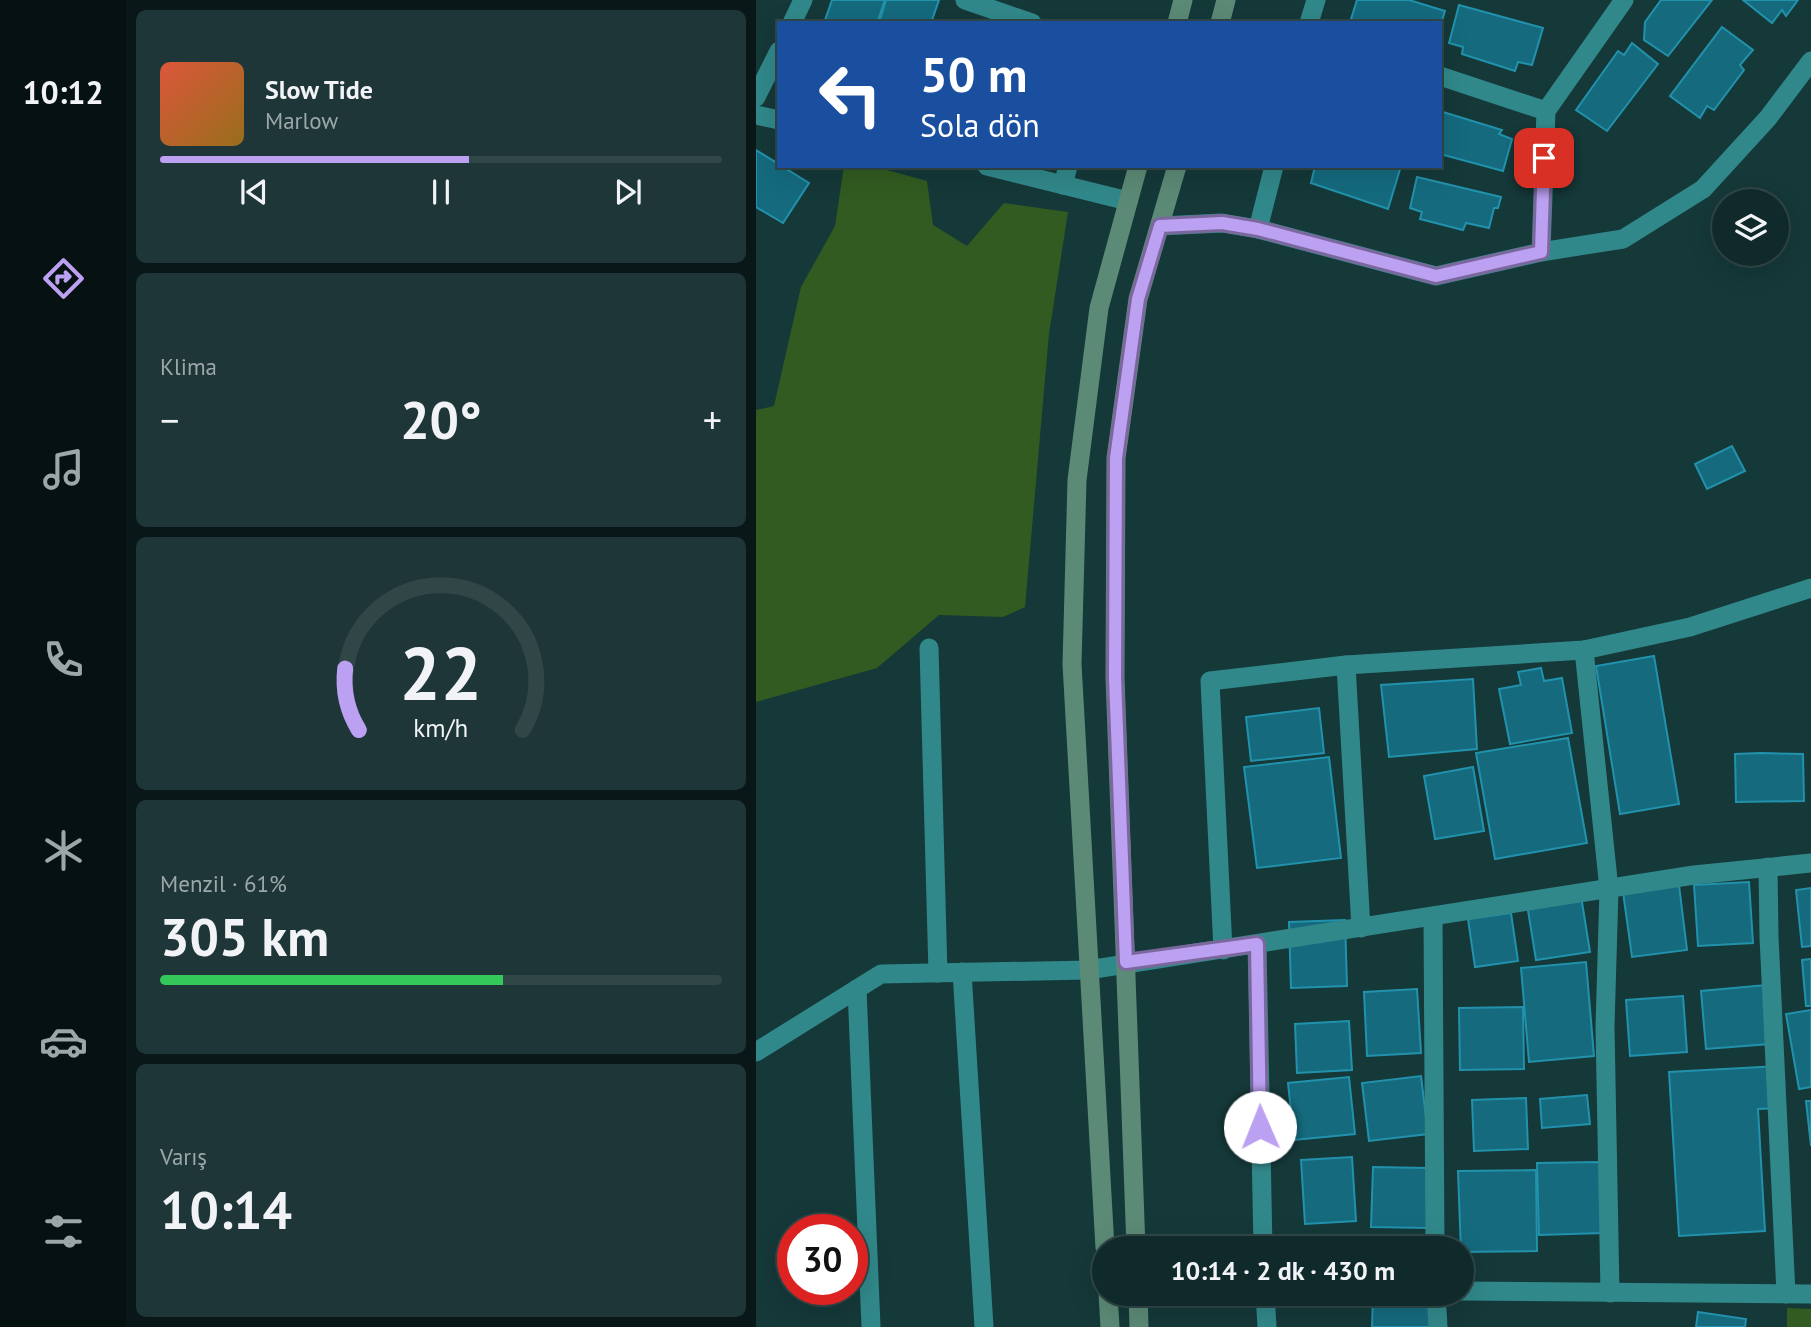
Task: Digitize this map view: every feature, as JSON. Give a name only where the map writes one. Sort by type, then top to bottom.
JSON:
[{"type":"main road","points":[[1178,21],[1183,0]]},
{"type":"main road","points":[[1221,21],[1226,0]]},
{"type":"main road","points":[[1104,1236],[1072,664],[1077,480],[1099,308],[1137,168]]},
{"type":"main road","points":[[1136,1236],[1115,678],[1116,458],[1138,299],[1176,168]]},
{"type":"main road","points":[[1109,1306],[1110,1327]]},
{"type":"main road","points":[[1138,1306],[1139,1327]]},
{"type":"street","points":[[793,21],[803,0]]},
{"type":"street","points":[[965,0],[1026,21]]},
{"type":"street","points":[[1310,21],[1316,0]]},
{"type":"street","points":[[1541,252],[1546,111],[1624,0]]},
{"type":"street","points":[[756,97],[777,55]]},
{"type":"street","points":[[1160,226],[1222,223],[1258,229],[1436,276],[1541,252],[1623,239],[1703,189],[1768,118],[1811,61]]},
{"type":"street","points":[[1442,77],[1546,111]]},
{"type":"street","points":[[756,115],[777,120]]},
{"type":"street","points":[[1003,168],[1066,176],[1128,201]]},
{"type":"street","points":[[1258,229],[1273,168]]},
{"type":"street","points":[[1223,950],[1210,681],[1346,665],[1584,650],[1689,627],[1811,588]]},
{"type":"street","points":[[929,648],[938,973]]},
{"type":"street","points":[[1584,650],[1609,889],[1605,1027],[1609,1293]]},
{"type":"street","points":[[1346,665],[1361,928]]},
{"type":"street","points":[[756,1052],[881,974],[1088,970],[1609,889],[1811,863]]},
{"type":"street","points":[[1769,867],[1769,937],[1786,1294]]},
{"type":"street","points":[[1433,916],[1435,1236]]},
{"type":"street","points":[[1257,944],[1263,1236]]},
{"type":"street","points":[[962,972],[984,1327]]},
{"type":"street","points":[[857,989],[871,1327]]},
{"type":"street","points":[[1474,1291],[1811,1294]]},
{"type":"street","points":[[1266,1306],[1267,1327]]},
{"type":"street","points":[[1437,1306],[1438,1327]]},
{"type":"green space","points":[[844,168],[879,168],[927,181],[933,225],[967,246],[1004,203],[1068,212],[1049,334],[1025,607],[1003,617],[939,615],[877,668],[756,702],[756,410],[774,406],[801,287],[835,226]]},
{"type":"green space","points":[[1787,1308],[1811,1309],[1811,1327],[1787,1327]]},
{"type":"building","points":[[832,0],[885,0],[878,21],[825,21]]},
{"type":"building","points":[[886,0],[939,0],[932,21],[880,21]]},
{"type":"building","points":[[1357,0],[1409,0],[1445,11],[1442,21],[1351,19]]},
{"type":"building","points":[[1661,0],[1712,0],[1668,56],[1644,40],[1645,22]]},
{"type":"building","points":[[1743,0],[1798,0],[1786,16],[1782,10],[1772,23]]},
{"type":"building","points":[[1459,5],[1543,28],[1532,65],[1518,62],[1515,71],[1462,54],[1463,47],[1449,43]]},
{"type":"building","points":[[1722,27],[1753,50],[1740,65],[1744,70],[1714,110],[1707,106],[1700,118],[1670,96]]},
{"type":"building","points":[[1632,43],[1658,64],[1607,131],[1576,110],[1618,51],[1624,55]]},
{"type":"building","points":[[1443,112],[1502,130],[1499,134],[1512,139],[1503,171],[1442,155]]},
{"type":"building","points":[[756,150],[777,163],[777,168],[785,168],[809,183],[783,223],[756,207]]},
{"type":"building","points":[[1315,168],[1400,168],[1388,209],[1311,183]]},
{"type":"building","points":[[1417,177],[1501,197],[1498,208],[1494,208],[1489,228],[1466,223],[1463,230],[1420,219],[1422,212],[1410,208]]},
{"type":"building","points":[[1732,446],[1745,471],[1707,489],[1695,464]]},
{"type":"building","points":[[1654,656],[1679,804],[1620,814],[1596,666]]},
{"type":"building","points":[[1541,668],[1544,681],[1562,678],[1572,733],[1510,744],[1499,689],[1521,685],[1518,672]]},
{"type":"building","points":[[1473,679],[1477,749],[1389,757],[1381,685]]},
{"type":"building","points":[[1319,708],[1324,753],[1251,761],[1246,717]]},
{"type":"building","points":[[1568,738],[1587,843],[1495,859],[1476,753]]},
{"type":"building","points":[[1735,754],[1803,754],[1804,801],[1736,802]]},
{"type":"building","points":[[1329,757],[1341,858],[1257,868],[1244,767]]},
{"type":"building","points":[[1473,767],[1484,831],[1435,839],[1424,776]]},
{"type":"building","points":[[1749,882],[1753,943],[1698,946],[1694,885]]},
{"type":"building","points":[[1679,885],[1687,950],[1632,957],[1623,892]]},
{"type":"building","points":[[1811,888],[1811,946],[1802,947],[1796,890]]},
{"type":"building","points":[[1581,896],[1590,952],[1536,960],[1527,904]]},
{"type":"building","points":[[1511,913],[1518,961],[1475,967],[1468,919]]},
{"type":"building","points":[[1345,920],[1347,986],[1291,988],[1289,922]]},
{"type":"building","points":[[1811,959],[1811,1006],[1806,1006],[1802,960]]},
{"type":"building","points":[[1586,962],[1594,1056],[1529,1062],[1521,968]]},
{"type":"building","points":[[1766,985],[1770,1044],[1706,1049],[1701,991]]},
{"type":"building","points":[[1417,989],[1421,1053],[1367,1056],[1364,992]]},
{"type":"building","points":[[1683,996],[1687,1052],[1630,1056],[1626,1000]]},
{"type":"building","points":[[1523,1007],[1524,1069],[1460,1070],[1459,1008]]},
{"type":"building","points":[[1811,1010],[1811,1087],[1799,1089],[1786,1014]]},
{"type":"building","points":[[1349,1021],[1352,1070],[1297,1073],[1295,1024]]},
{"type":"building","points":[[1779,1066],[1781,1108],[1758,1109],[1765,1231],[1679,1236],[1669,1072]]},
{"type":"building","points":[[1421,1076],[1428,1134],[1369,1141],[1362,1083]]},
{"type":"building","points":[[1349,1077],[1355,1134],[1294,1140],[1288,1083]]},
{"type":"building","points":[[1587,1095],[1590,1124],[1542,1128],[1540,1099]]},
{"type":"building","points":[[1526,1098],[1528,1149],[1474,1151],[1472,1100]]},
{"type":"building","points":[[1806,1101],[1811,1101],[1811,1146]]},
{"type":"building","points":[[1352,1157],[1356,1221],[1305,1224],[1301,1160]]},
{"type":"building","points":[[1600,1162],[1603,1233],[1539,1235],[1537,1163]]},
{"type":"building","points":[[1373,1167],[1428,1168],[1427,1228],[1371,1227]]},
{"type":"building","points":[[1536,1170],[1537,1251],[1474,1252],[1474,1236],[1460,1236],[1458,1171]]},
{"type":"building","points":[[1373,1306],[1431,1306],[1430,1327],[1372,1327]]},
{"type":"building","points":[[1698,1312],[1746,1319],[1745,1327],[1696,1327]]},
{"type":"route","points":[[1260,1127],[1257,944],[1126,962],[1115,678],[1116,458],[1138,299],[1160,226],[1222,223],[1258,229],[1436,276],[1541,252],[1544,158]]}]
